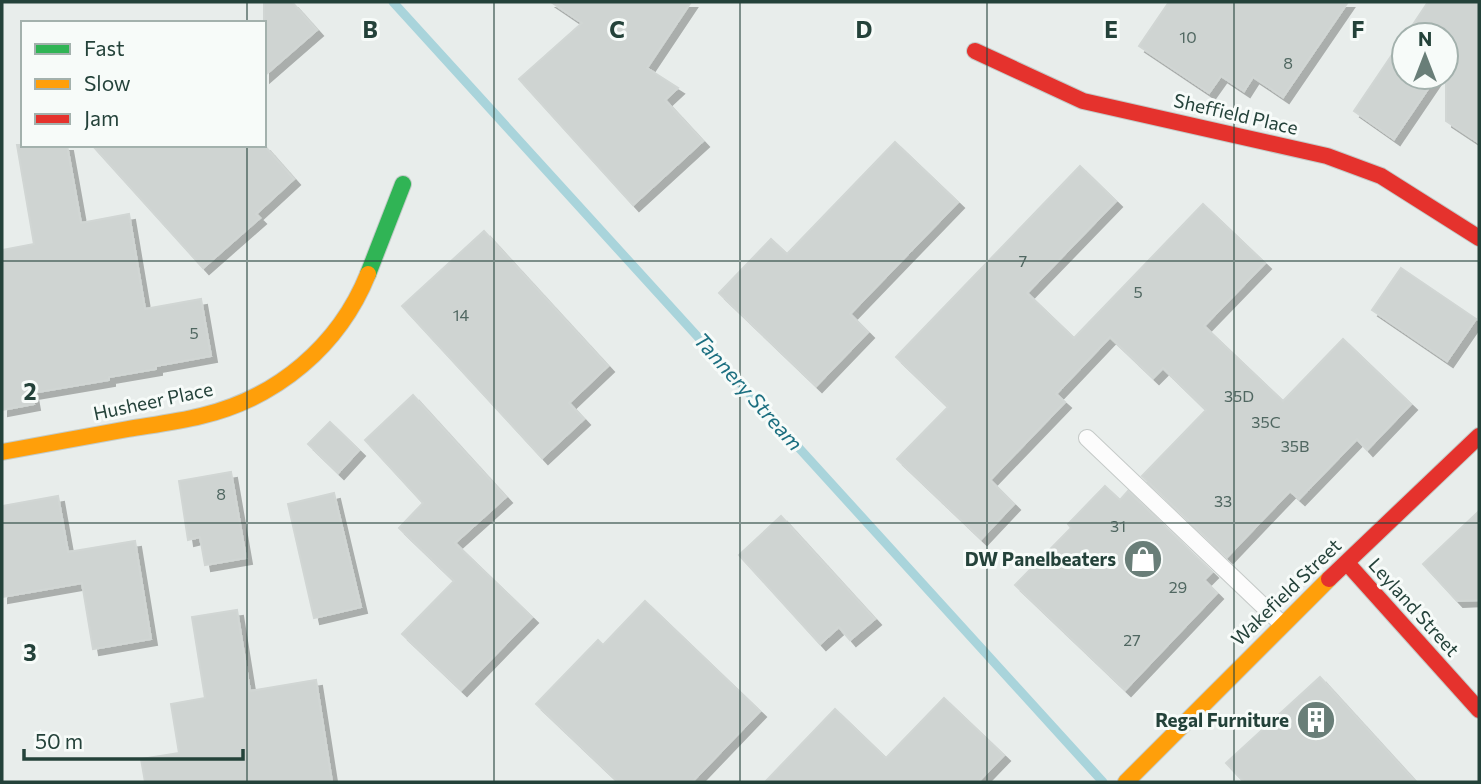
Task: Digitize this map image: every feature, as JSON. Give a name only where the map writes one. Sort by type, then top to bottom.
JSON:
[{"type":"street","name":"Sheffield Place","points":[[975,51],[1083,101],[1327,156],[1381,176],[1479,238]]},
{"type":"street","name":"Husheer Place","points":[[2,452],[202,416],[247,400],[295,373],[324,346],[358,298],[403,184]]},
{"type":"street","name":"Wakefield Street","points":[[1131,777],[1282,624],[1479,436]]},
{"type":"street","name":"Leyland Street","points":[[1347,563],[1479,710]]},
{"type":"lane","points":[[1087,438],[1282,624]]},
{"type":"building","points":[[264,2],[292,2],[317,30],[266,74]]},
{"type":"building","points":[[551,2],[691,2],[647,68],[678,88],[665,100],[703,141],[633,205],[519,79],[582,23]]},
{"type":"building","points":[[1169,2],[1348,2],[1283,97],[1253,77],[1244,91],[1221,76],[1209,93],[1139,46]]},
{"type":"building","points":[[1428,2],[1479,2],[1479,143],[1446,121],[1446,91],[1460,91],[1460,21],[1415,21]]},
{"type":"building","points":[[1390,58],[1390,91],[1427,91],[1394,139],[1354,111]]},
{"type":"building","points":[[895,142],[958,202],[850,314],[868,332],[816,386],[719,293],[771,239],[787,254]]},
{"type":"building","points":[[17,145],[67,147],[81,223],[129,214],[145,309],[201,299],[211,356],[109,377],[109,380],[32,393],[34,404],[2,410],[2,250],[34,244]]},
{"type":"building","points":[[94,147],[266,147],[294,179],[256,214],[260,218],[203,268]]},
{"type":"building","points":[[1080,166],[1116,201],[1027,293],[1074,338],[1203,204],[1265,263],[1204,326],[1283,401],[1343,339],[1411,404],[1367,450],[1357,439],[1299,499],[1290,491],[1227,557],[1142,476],[1206,410],[1163,368],[1153,378],[1110,337],[1056,394],[1065,402],[990,480],[1014,504],[981,539],[897,459],[948,407],[896,357]]},
{"type":"building","points":[[484,231],[608,366],[569,403],[584,419],[542,458],[402,306]]},
{"type":"building","points":[[1401,268],[1476,319],[1447,361],[1372,310]]},
{"type":"building","points":[[413,395],[506,497],[455,543],[532,617],[461,690],[402,634],[454,581],[399,528],[423,503],[365,440]]},
{"type":"building","points":[[330,422],[359,450],[338,473],[308,444]]},
{"type":"building","points":[[231,472],[246,558],[205,565],[200,537],[188,540],[179,481]]},
{"type":"building","points":[[1105,486],[1120,500],[1128,491],[1212,572],[1204,580],[1217,593],[1125,690],[1015,585],[1071,528],[1068,524]]},
{"type":"building","points":[[334,493],[361,607],[314,618],[288,504]]},
{"type":"building","points":[[58,496],[68,552],[135,541],[151,639],[93,649],[82,583],[2,597],[2,506]]},
{"type":"building","points":[[1479,511],[1479,600],[1457,601],[1423,564]]},
{"type":"building","points":[[781,516],[875,619],[850,640],[839,627],[820,644],[739,555]]},
{"type":"building","points":[[645,601],[760,711],[692,782],[618,782],[536,704],[598,640],[603,645]]},
{"type":"building","points":[[237,610],[250,691],[316,680],[332,782],[145,782],[141,759],[179,753],[171,704],[205,698],[192,617]]},
{"type":"building","name":"Regal Furniture","points":[[1320,677],[1416,782],[1244,782],[1226,763]]},
{"type":"building","points":[[944,698],[1004,755],[978,782],[765,782],[835,709],[886,758]]},
{"type":"waterway","name":"Tannery Stream","points":[[393,2],[1103,782]]},
{"type":"traffic: fast","points":[[368,274],[403,184]]},
{"type":"traffic: slow","points":[[2,452],[192,418],[229,408],[255,396],[280,382],[322,346],[356,300],[368,274]]},
{"type":"traffic: slow","points":[[1126,782],[1329,579]]},
{"type":"traffic: jam","points":[[975,51],[1083,101],[1327,156],[1381,176],[1479,238]]},
{"type":"traffic: jam","points":[[1329,579],[1479,436]]},
{"type":"traffic: jam","points":[[1347,563],[1479,710]]},
{"type":"place","name":"DW Panelbeaters","points":[[1143,559]]},
{"type":"place","name":"Regal Furniture","points":[[1316,720]]}]
